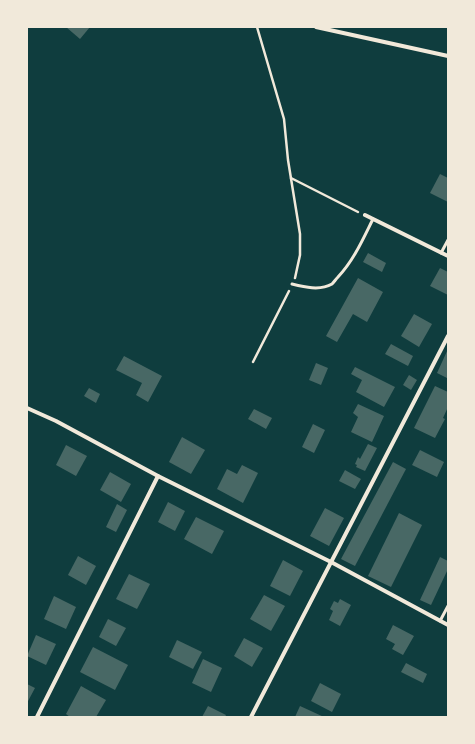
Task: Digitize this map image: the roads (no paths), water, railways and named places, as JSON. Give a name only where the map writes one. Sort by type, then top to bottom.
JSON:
[{"type":"street","points":[[316,27],[448,56]]},
{"type":"street","points":[[365,215],[448,256]]},
{"type":"street","points":[[251,717],[448,336]]},
{"type":"street","points":[[27,408],[56,421],[158,476],[331,562],[448,625]]},
{"type":"street","points":[[37,717],[158,476]]},
{"type":"lane","points":[[292,284],[315,288],[332,284],[344,271],[355,254],[373,219]]},
{"type":"lane","points":[[441,253],[448,240]]},
{"type":"lane","points":[[440,621],[448,606]]}]
